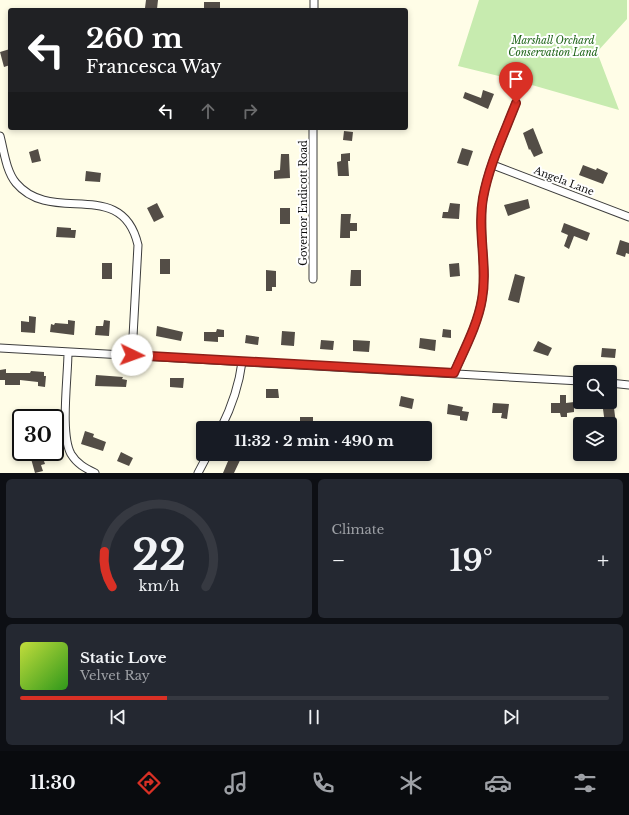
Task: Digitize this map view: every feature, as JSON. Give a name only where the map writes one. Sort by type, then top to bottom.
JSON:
[{"type":"street","points":[[454,373],[475,322],[482,299],[482,207],[493,165],[516,103]]},
{"type":"street","name":"Governor Endicott Road","points":[[313,130],[313,279]]},
{"type":"street","points":[[0,136],[10,171],[16,183],[26,192],[37,199],[50,203],[95,205],[110,208],[129,224],[135,234],[138,246],[132,355]]},
{"type":"street","name":"Angela Lane","points":[[493,165],[629,216]]},
{"type":"street","points":[[0,348],[573,381]]},
{"type":"street","points":[[68,352],[67,443],[76,461],[95,473]]},
{"type":"street","points":[[224,421],[234,400],[240,379],[242,362]]},
{"type":"street","points":[[617,384],[629,385]]},
{"type":"street","points":[[198,473],[204,461]]},
{"type":"green space","name":"Marshall Orchard Conservation Land","points":[[479,0],[627,0],[627,19],[597,52],[619,110],[511,79],[458,66]]},
{"type":"building","points":[[146,0],[158,0],[157,8],[145,8]]},
{"type":"building","points":[[204,2],[220,2],[220,8],[204,8]]},
{"type":"building","points":[[8,50],[8,66],[4,67],[0,52]]},
{"type":"building","points":[[483,90],[494,94],[488,109],[463,98],[465,92],[481,98]]},
{"type":"building","points":[[533,128],[543,153],[534,157],[530,149],[529,150],[523,133]]},
{"type":"building","points":[[344,131],[353,132],[352,141],[343,140]]},
{"type":"building","points":[[462,148],[473,151],[468,166],[457,163]]},
{"type":"building","points":[[38,149],[41,161],[32,163],[29,152]]},
{"type":"building","points":[[350,153],[350,161],[348,161],[349,176],[338,176],[337,162],[341,161],[341,154]]},
{"type":"building","points":[[281,154],[289,154],[290,178],[274,179],[274,171],[280,170]]},
{"type":"building","points":[[583,165],[596,170],[597,168],[608,173],[603,184],[579,175]]},
{"type":"building","points":[[86,171],[101,173],[100,182],[85,181]]},
{"type":"building","points":[[528,199],[530,208],[508,216],[504,205]]},
{"type":"building","points":[[157,203],[164,217],[154,222],[147,208]]},
{"type":"building","points":[[450,203],[460,204],[459,219],[442,218],[443,212],[448,212]]},
{"type":"building","points":[[280,208],[290,208],[290,224],[280,224]]},
{"type":"building","points":[[341,214],[351,214],[350,223],[357,223],[357,231],[350,231],[350,238],[340,238]]},
{"type":"building","points":[[564,223],[590,233],[587,241],[574,236],[569,249],[564,246],[568,235],[561,232]]},
{"type":"building","points":[[57,227],[76,230],[75,238],[56,237]]},
{"type":"building","points":[[620,240],[629,243],[629,254],[626,253],[625,257],[616,254]]},
{"type":"building","points":[[160,259],[170,259],[170,274],[160,274]]},
{"type":"building","points":[[102,263],[112,263],[112,279],[102,279]]},
{"type":"building","points":[[459,263],[460,276],[450,277],[449,264]]},
{"type":"building","points":[[266,270],[276,271],[276,287],[272,287],[272,291],[266,291]]},
{"type":"building","points":[[351,270],[361,270],[361,286],[350,286]]},
{"type":"building","points":[[515,274],[525,277],[519,303],[508,300]]},
{"type":"building","points":[[29,316],[36,317],[35,333],[21,332],[21,321],[29,322]]},
{"type":"building","points":[[68,320],[75,321],[74,335],[50,332],[51,324],[68,324]]},
{"type":"building","points":[[104,320],[110,321],[109,336],[95,335],[96,326],[103,326]]},
{"type":"building","points":[[157,326],[183,332],[181,341],[156,336]]},
{"type":"building","points":[[217,329],[224,330],[224,337],[218,337],[218,342],[204,341],[204,332],[216,332]]},
{"type":"building","points":[[443,329],[451,330],[451,338],[442,337]]},
{"type":"building","points":[[282,331],[295,332],[294,346],[281,345]]},
{"type":"building","points":[[246,335],[259,337],[258,345],[245,343]]},
{"type":"building","points":[[420,338],[436,340],[435,351],[419,348]]},
{"type":"building","points":[[321,340],[334,341],[333,350],[320,349]]},
{"type":"building","points":[[353,340],[370,341],[369,352],[353,351]]},
{"type":"building","points":[[538,341],[552,348],[548,356],[533,351]]},
{"type":"building","points":[[602,348],[616,349],[615,358],[601,357]]},
{"type":"building","points":[[6,369],[6,373],[30,373],[31,371],[44,372],[44,376],[46,376],[45,387],[38,386],[38,382],[20,380],[20,385],[5,385],[5,380],[0,380],[0,370]]},
{"type":"building","points":[[96,375],[123,377],[122,379],[127,380],[126,387],[95,386]]},
{"type":"building","points":[[170,378],[184,378],[183,388],[170,387]]},
{"type":"building","points":[[266,389],[278,389],[279,398],[266,398]]},
{"type":"building","points":[[560,395],[566,395],[566,403],[573,402],[574,412],[567,413],[567,417],[561,417],[560,413],[551,413],[551,403],[560,403]]},
{"type":"building","points":[[401,396],[414,399],[412,409],[399,406]]},
{"type":"building","points":[[493,403],[509,404],[507,419],[501,418],[502,413],[492,413]]},
{"type":"building","points":[[448,404],[463,407],[462,411],[469,412],[467,421],[460,420],[460,416],[447,414]]},
{"type":"building","points":[[603,409],[614,409],[615,417],[604,417]]},
{"type":"building","points":[[300,417],[313,417],[313,421],[300,421]]},
{"type":"building","points":[[85,431],[94,434],[93,437],[106,442],[103,451],[81,444]]},
{"type":"building","points":[[121,452],[133,458],[129,466],[117,461]]},
{"type":"building","points":[[32,461],[44,461],[45,464],[41,465],[43,471],[35,473]]},
{"type":"building","points":[[228,461],[240,461],[234,473],[223,473]]},
{"type":"route","points":[[132,355],[454,373],[480,310],[482,299],[483,275],[481,228],[483,196],[516,103]]}]
